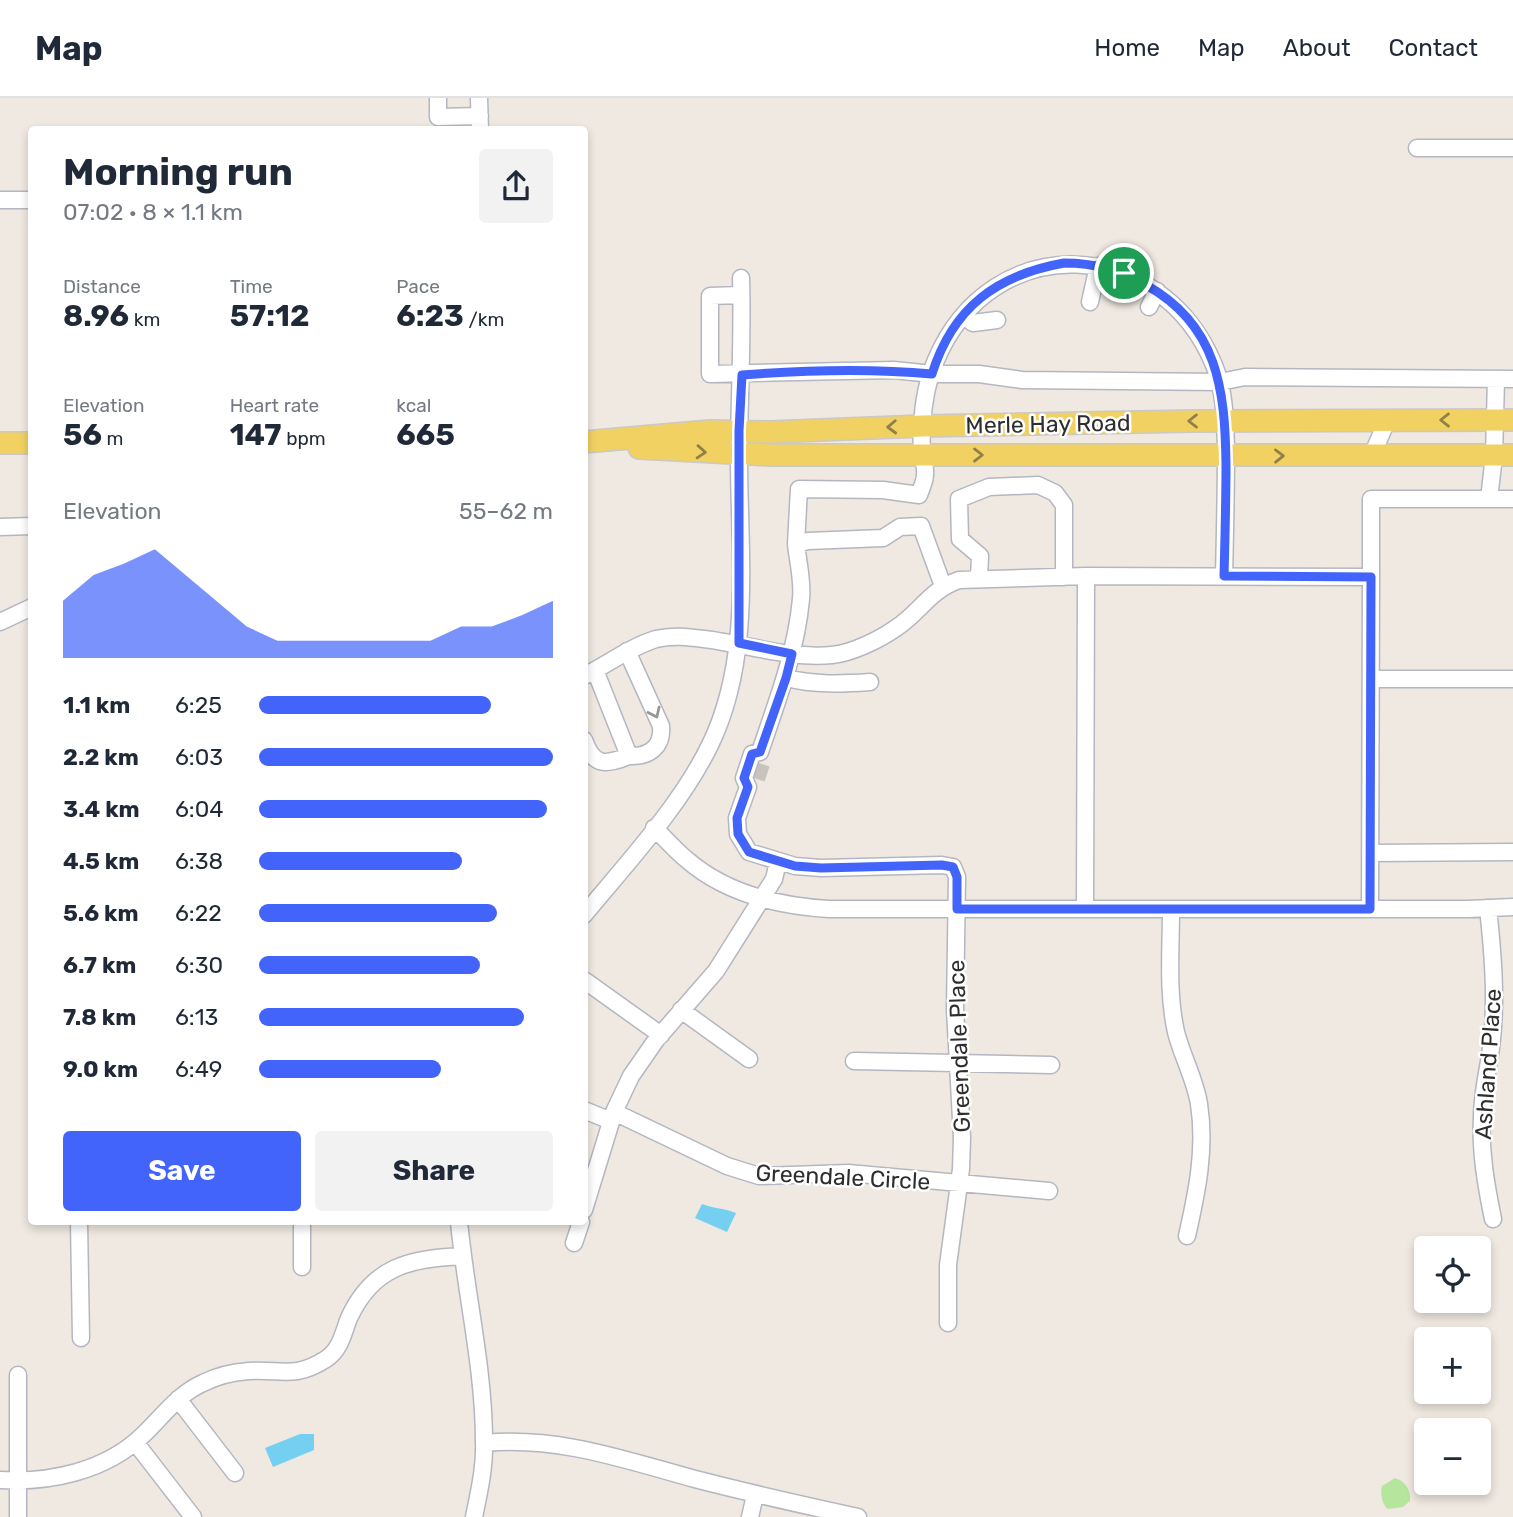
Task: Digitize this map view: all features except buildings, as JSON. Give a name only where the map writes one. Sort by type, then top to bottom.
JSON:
[{"type":"main road","name":"Merle Hay Road","points":[[588,443],[710,431],[1225,421],[1504,420]]},
{"type":"main road","points":[[0,443],[28,443]]},
{"type":"main road","name":"Merle Hay Road","points":[[588,443],[739,454],[1504,456]]},
{"type":"street","points":[[438,98],[438,117],[480,123],[479,98]]},
{"type":"street","points":[[1417,148],[1513,148]]},
{"type":"street","points":[[0,200],[28,200]]},
{"type":"street","points":[[943,586],[921,526],[919,495],[926,473],[922,455],[924,397],[936,359],[971,305],[995,287],[1021,273],[1064,263],[1098,266],[1124,273],[1157,291],[1180,310],[1200,336],[1220,382],[1225,421],[1224,576]]},
{"type":"street","points":[[1090,302],[1098,266]]},
{"type":"street","points":[[588,910],[695,773],[711,745],[732,684],[739,643],[741,278]]},
{"type":"street","points":[[1149,307],[1157,291]]},
{"type":"street","points":[[741,295],[710,296],[710,374],[894,370],[932,374],[979,374],[1022,380],[1220,382],[1245,377],[1513,379]]},
{"type":"street","points":[[963,316],[974,323],[997,320]]},
{"type":"street","points":[[1489,499],[1504,456],[1504,420],[1496,379]]},
{"type":"street","points":[[1372,455],[1387,421]]},
{"type":"street","points":[[979,579],[980,556],[960,539],[959,499],[989,486],[1026,485],[1038,485],[1055,493],[1064,505],[1064,577]]},
{"type":"street","points":[[588,1197],[613,1117],[631,1076],[660,1035],[716,971],[774,879],[778,862],[749,852],[738,834],[737,817],[757,770],[792,654],[802,597],[796,544],[799,489],[883,490],[919,495]]},
{"type":"street","points":[[1370,909],[1371,499],[1513,499]]},
{"type":"street","points":[[0,527],[28,526]]},
{"type":"street","points":[[796,544],[808,541],[883,538],[900,527],[921,526]]},
{"type":"street","points":[[629,755],[590,673],[627,651],[657,639],[680,636],[739,643],[792,654],[833,654],[859,647],[897,628],[943,586],[959,580],[1086,576],[1371,577]]},
{"type":"street","points":[[1085,909],[1086,576]]},
{"type":"street","points":[[0,622],[28,609]]},
{"type":"street","points":[[859,647],[863,664]]},
{"type":"street","points":[[588,750],[598,761],[610,763],[629,755],[643,757],[654,750],[662,736],[661,726],[627,651]]},
{"type":"street","points":[[786,678],[810,684],[870,682]]},
{"type":"street","points":[[1371,679],[1513,679]]},
{"type":"street","points":[[654,828],[687,860],[725,886],[788,906],[829,909],[1513,907]]},
{"type":"street","points":[[1370,853],[1513,852]]},
{"type":"street","name":"Greendale Place","points":[[778,862],[821,868],[942,865],[953,867],[957,877],[956,1065],[962,1138],[948,1265],[948,1323]]},
{"type":"street","name":"Ashland Place","points":[[1488,908],[1494,994],[1491,1047],[1481,1118],[1482,1154],[1493,1219]]},
{"type":"street","points":[[1171,909],[1171,990],[1176,1032],[1199,1103],[1202,1149],[1187,1236]]},
{"type":"street","points":[[588,983],[660,1035]]},
{"type":"street","points":[[681,1010],[749,1059]]},
{"type":"street","points":[[854,1061],[1051,1065]]},
{"type":"street","name":"Greendale Circle","points":[[588,1111],[613,1117],[727,1166],[759,1176],[848,1173],[959,1183]]},
{"type":"street","points":[[959,1183],[1049,1191]]},
{"type":"street","points":[[79,1225],[81,1338]]},
{"type":"street","points":[[302,1225],[302,1267]]},
{"type":"street","points":[[459,1225],[474,1322],[484,1443],[474,1517]]},
{"type":"street","points":[[574,1243],[580,1225]]},
{"type":"street","points":[[0,1480],[18,1481],[70,1474],[102,1463],[135,1442],[178,1399],[203,1383],[227,1374],[308,1370],[330,1356],[341,1341],[361,1295],[382,1275],[407,1262],[462,1256]]},
{"type":"street","points":[[18,1375],[18,1481],[21,1515]]},
{"type":"street","points":[[178,1399],[234,1473]]},
{"type":"street","points":[[484,1443],[537,1441],[571,1446],[755,1495],[858,1517]]},
{"type":"street","points":[[135,1442],[193,1517]]},
{"type":"street","points":[[750,1517],[755,1495]]},
{"type":"green space","points":[[1395,1478],[1407,1486],[1410,1501],[1403,1507],[1388,1509],[1382,1499],[1382,1486]]},
{"type":"water","points":[[702,1204],[736,1213],[727,1232],[695,1218]]},
{"type":"water","points":[[300,1434],[314,1434],[314,1450],[273,1467],[265,1448]]},
{"type":"tunnel","points":[[757,779],[762,764]]},
{"type":"route","points":[[1064,263],[1079,263],[1124,273],[1157,291],[1180,310],[1200,336],[1215,366],[1225,421],[1224,576],[1371,577],[1370,909],[957,909],[957,877],[953,867],[821,868],[795,866],[749,852],[738,834],[737,817],[748,787],[744,778],[752,754],[760,752],[792,654],[739,643],[739,431],[742,375],[894,370],[932,374],[936,359],[956,324],[971,305],[995,287],[1021,273],[1064,263]]}]
